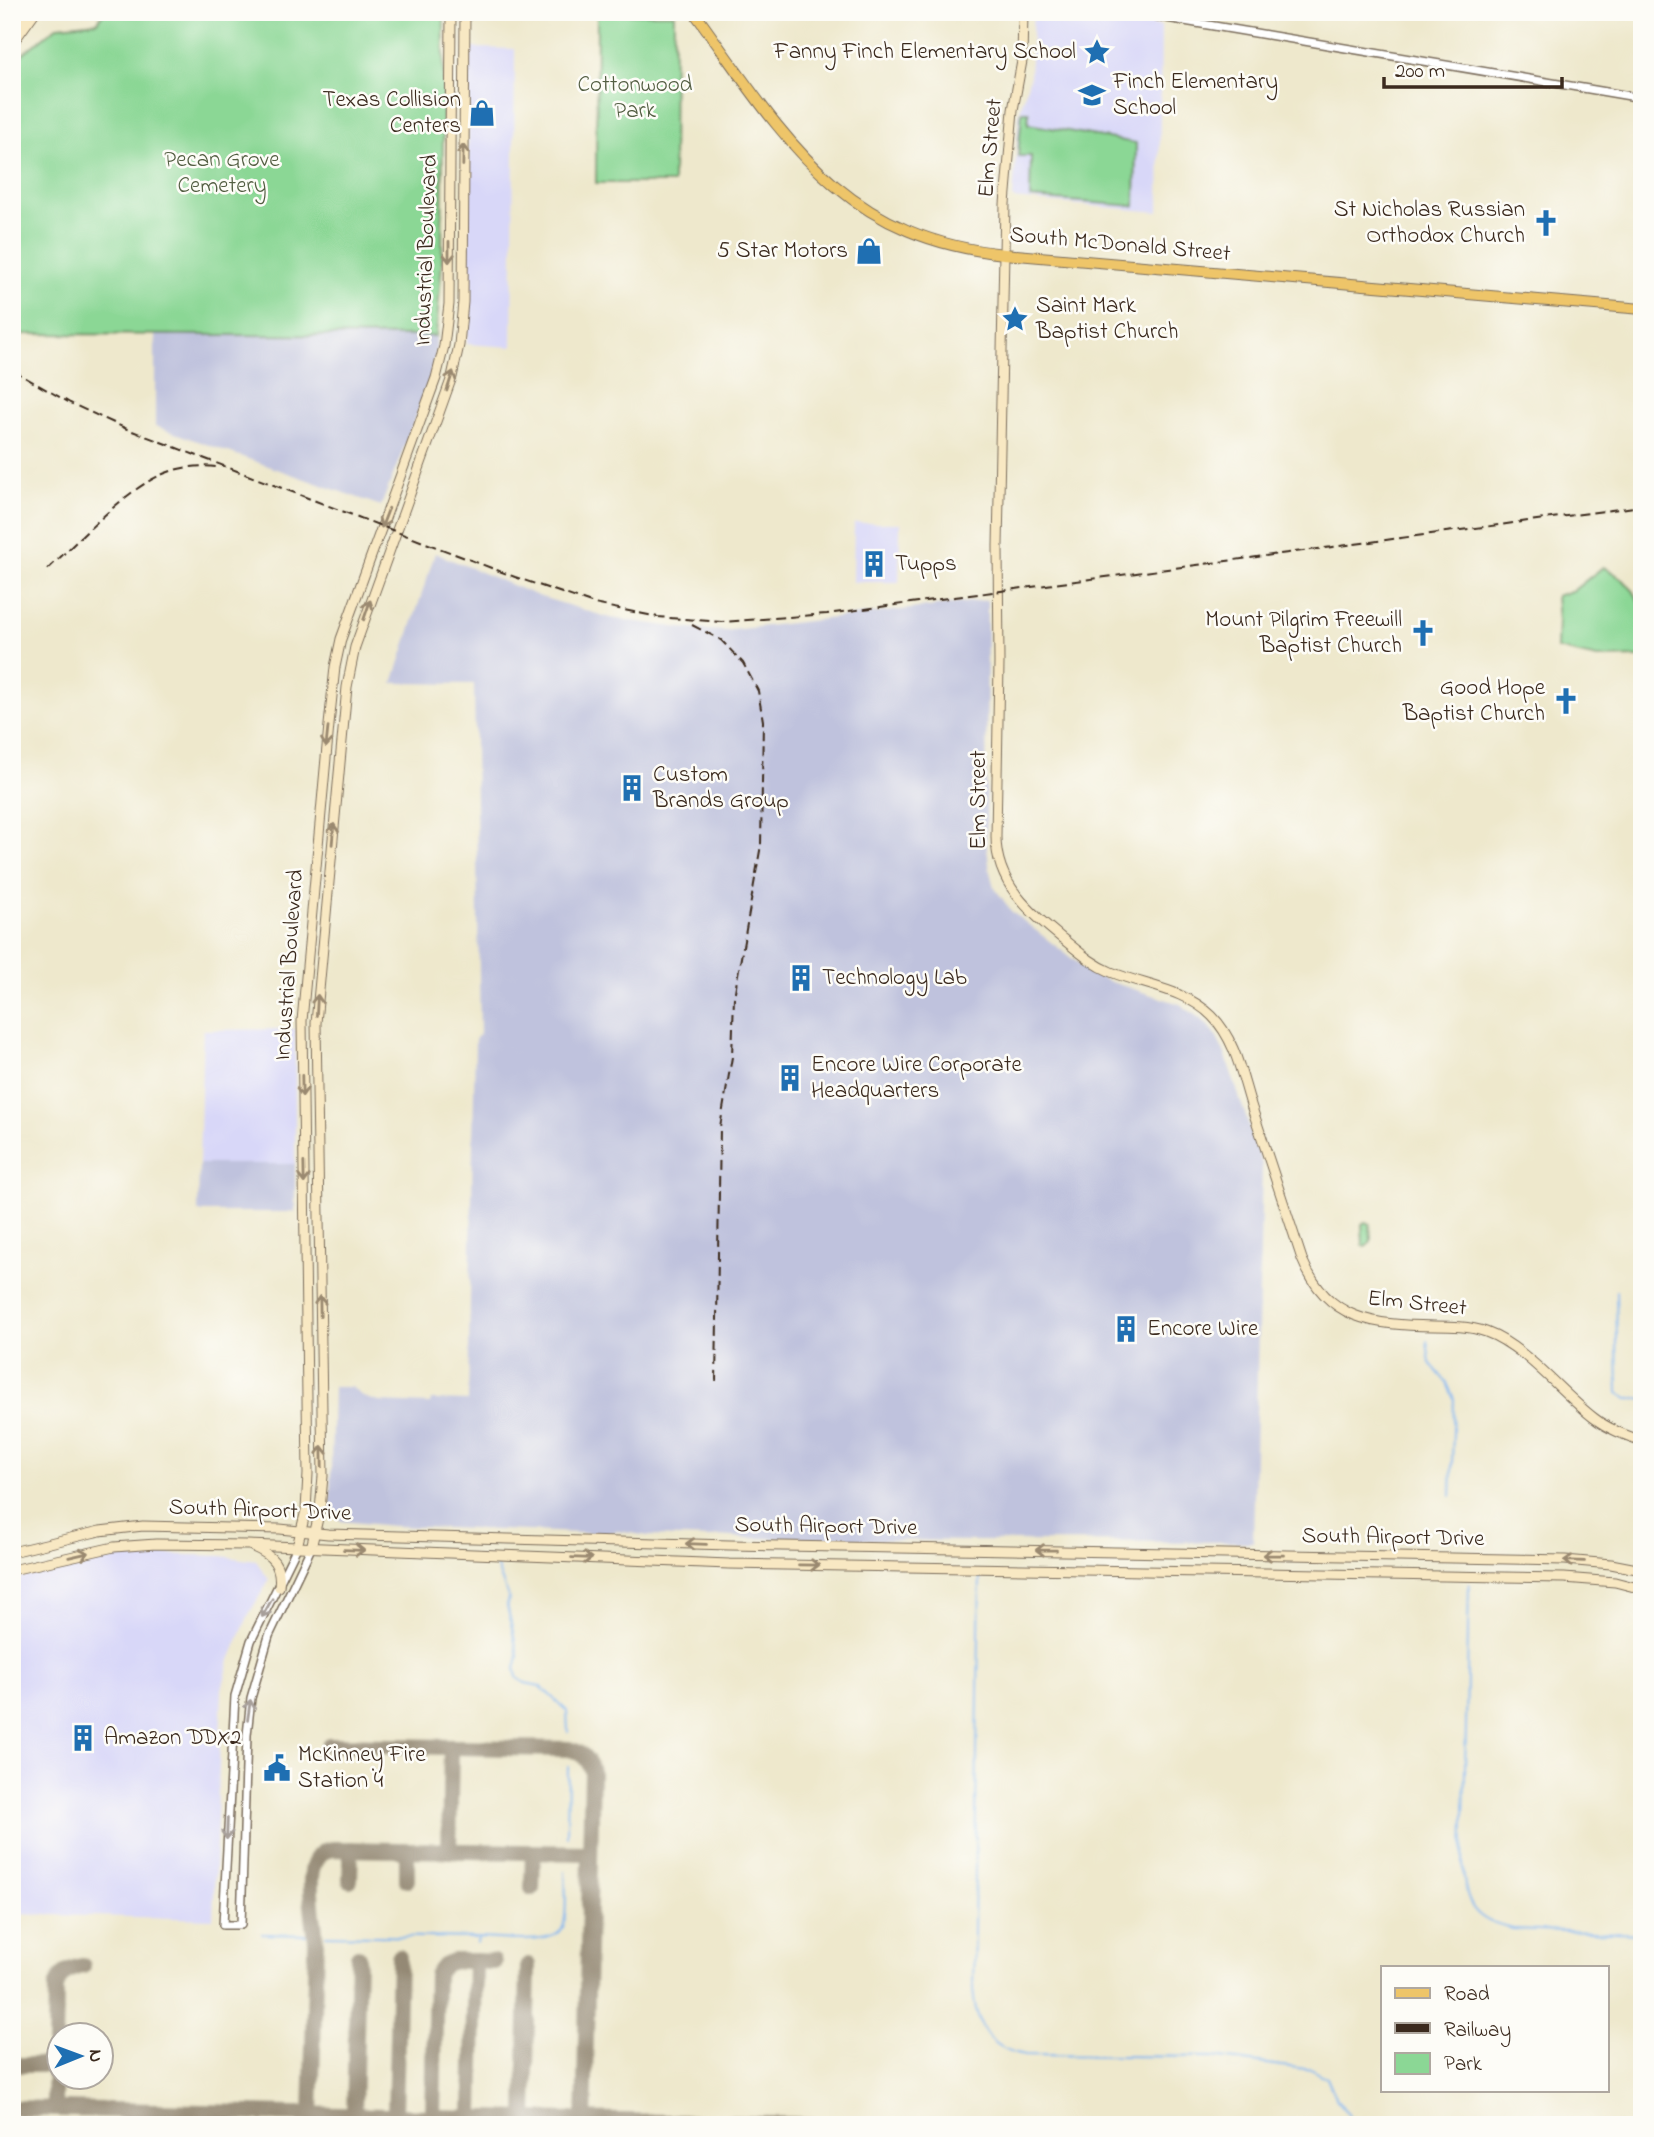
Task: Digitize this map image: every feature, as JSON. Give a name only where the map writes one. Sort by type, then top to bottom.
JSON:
[{"type":"main road","points":[[12,29],[26,12]]},
{"type":"main road","points":[[12,44],[35,12]]},
{"type":"main road","name":"Industrial Boulevard","points":[[297,1547],[302,1531],[308,1480],[303,998],[335,667],[341,639],[436,378],[446,335],[451,12]]},
{"type":"main road","name":"Industrial Boulevard","points":[[311,1548],[322,1493],[317,1003],[348,687],[360,631],[452,377],[460,338],[463,302],[465,12]]},
{"type":"main road","name":"South McDonald Street","points":[[694,12],[790,143],[817,172],[843,193],[882,218],[919,235],[958,247],[1004,254],[1642,309]]},
{"type":"main road","name":"Elm Street","points":[[1023,12],[1022,61],[1013,110],[1005,195],[996,845],[1005,877],[1026,907],[1087,959],[1114,973],[1190,999],[1211,1015],[1221,1027],[1236,1059],[1305,1267],[1313,1282],[1333,1303],[1370,1322],[1464,1327],[1496,1336],[1515,1348],[1594,1418],[1613,1430],[1642,1441]]},
{"type":"main road","points":[[450,60],[465,59]]},
{"type":"main road","points":[[450,103],[464,103]]},
{"type":"main road","points":[[449,177],[463,177]]},
{"type":"main road","points":[[449,195],[462,195]]},
{"type":"main road","points":[[409,494],[403,482],[412,457],[412,443],[426,445]]},
{"type":"main road","points":[[304,1203],[318,1203]]},
{"type":"main road","points":[[306,1375],[321,1374]]},
{"type":"main road","points":[[161,1544],[162,1525]]},
{"type":"main road","name":"South Airport Drive","points":[[12,1552],[100,1531],[162,1525],[730,1545],[1565,1560],[1642,1570]]},
{"type":"main road","name":"South Airport Drive","points":[[12,1570],[114,1547],[161,1544],[248,1545],[729,1564],[1564,1578],[1596,1580],[1642,1589]]},
{"type":"main road","points":[[248,1545],[274,1560],[280,1574],[279,1587]]},
{"type":"main road","points":[[729,1564],[730,1545]]},
{"type":"street","points":[[1131,12],[1642,98]]},
{"type":"street","name":"Industrial Boulevard","points":[[297,1547],[251,1641],[235,1696],[223,1924],[241,1925],[247,1735],[251,1698],[269,1636],[311,1548]]},
{"type":"shaded area","name":"Finch Elementary School","points":[[1033,12],[1074,12],[1161,26],[1159,212],[1013,199],[1019,114],[1030,76]]},
{"type":"shaded area","points":[[469,48],[515,49],[512,347],[467,344]]},
{"type":"shaded area","points":[[155,335],[436,336],[436,365],[381,506],[155,426]]},
{"type":"shaded area","name":"Tupps","points":[[854,523],[900,523],[899,582],[853,582]]},
{"type":"shaded area","name":"Encore Wire","points":[[435,553],[538,596],[610,618],[688,629],[724,631],[987,600],[986,841],[994,887],[1012,912],[1088,971],[1108,981],[1180,1004],[1206,1023],[1225,1054],[1262,1165],[1253,1542],[649,1536],[617,1531],[606,1534],[393,1526],[341,1521],[330,1509],[333,1387],[351,1387],[363,1397],[379,1402],[430,1404],[431,1400],[468,1401],[475,1039],[480,1034],[474,684],[393,683]]},
{"type":"shaded area","points":[[295,1029],[295,1164],[199,1164],[203,1030]]},
{"type":"shaded area","points":[[199,1164],[295,1164],[295,1212],[198,1212]]},
{"type":"shaded area","points":[[154,1554],[221,1556],[256,1561],[269,1580],[249,1614],[230,1660],[222,1689],[213,1919],[12,1914],[12,1580],[105,1559]]},
{"type":"green space","name":"Pecan Grove Cemetery","points":[[104,12],[444,12],[442,262],[436,336],[12,334],[12,62],[58,26],[97,22]]},
{"type":"green space","name":"Cottonwood Park","points":[[597,14],[674,14],[673,183],[596,183]]},
{"type":"green space","points":[[1022,112],[1029,112],[1028,124],[1136,143],[1135,206],[1030,198],[1031,156],[1018,156]]},
{"type":"green space","points":[[1603,567],[1628,584],[1635,594],[1642,615],[1642,657],[1597,658],[1557,649],[1556,596],[1574,590]]},
{"type":"green space","points":[[1362,1224],[1370,1224],[1371,1241],[1366,1247],[1363,1245]]},
{"type":"waterway","points":[[1616,1291],[1618,1393],[1628,1399],[1642,1399]]},
{"type":"waterway","points":[[1427,1341],[1430,1363],[1447,1383],[1454,1399],[1451,1496]]},
{"type":"waterway","points":[[495,1562],[509,1599],[507,1605],[518,1656],[515,1669],[517,1677],[525,1683],[540,1686],[567,1711],[568,1732]]},
{"type":"waterway","points":[[980,1574],[973,1989],[980,2023],[986,2032],[1001,2047],[1025,2055],[1213,2057],[1313,2070],[1327,2078],[1335,2097],[1356,2125]]},
{"type":"waterway","points":[[1469,1584],[1463,1864],[1469,1900],[1473,1908],[1488,1921],[1513,1929],[1642,1934]]},
{"type":"waterway","points":[[567,1836],[568,1767]]},
{"type":"waterway","points":[[477,1943],[478,1938],[538,1939],[558,1933],[563,1927],[565,1915],[565,1871]]},
{"type":"waterway","points":[[262,1934],[306,1935]]},
{"type":"waterway","points":[[326,1935],[476,1938]]},
{"type":"waterway","points":[[1639,2125],[1642,2121]]},
{"type":"taxiway","points":[[329,1745],[569,1749],[578,1752],[587,1760],[592,1772],[584,2125]]},
{"type":"taxiway","points":[[449,1851],[451,1748]]},
{"type":"taxiway","points":[[311,2115],[316,1944],[311,1888],[315,1861],[322,1853],[334,1849],[590,1853]]},
{"type":"taxiway","points":[[350,1880],[351,1849]]},
{"type":"taxiway","points":[[407,1851],[407,1880]]},
{"type":"taxiway","points":[[532,1888],[533,1853]]},
{"type":"taxiway","points":[[354,2115],[358,1956]]},
{"type":"taxiway","points":[[395,2116],[399,1957]]},
{"type":"taxiway","points":[[433,2117],[436,1975],[445,1964],[453,1961],[475,1961],[472,2118]]},
{"type":"taxiway","points":[[475,1961],[494,1962]]},
{"type":"taxiway","points":[[525,2119],[528,1965]]},
{"type":"taxiway","points":[[54,2109],[56,1988],[66,1972],[83,1966]]},
{"type":"taxiway","points":[[12,2065],[46,2065]]},
{"type":"taxiway","points":[[12,2108],[811,2125]]},
{"type":"railway","points":[[12,370],[70,403],[127,429],[515,577],[594,604],[658,617],[722,622],[827,614],[1642,506]]},
{"type":"railway","points":[[47,570],[102,517],[149,481],[182,468],[216,467]]},
{"type":"railway","points":[[692,625],[721,640],[743,663],[758,691],[763,721],[761,845],[734,997],[732,1057],[720,1127],[716,1382]]},
{"type":"place","name":"Fanny Finch Elementary School","points":[[1097,52]]},
{"type":"place","name":"Finch Elementary School","points":[[1092,95]]},
{"type":"place","name":"Texas Collision Centers","points":[[482,113]]},
{"type":"place","name":"St Nicholas Russian Orthodox Church","points":[[1546,223]]},
{"type":"place","name":"5 Star Motors","points":[[869,251]]},
{"type":"place","name":"Saint Mark Baptist Church","points":[[1015,319]]},
{"type":"place","name":"Tupps","points":[[874,564]]},
{"type":"place","name":"Mount Pilgrim Freewill Baptist Church","points":[[1423,633]]},
{"type":"place","name":"Good Hope Baptist Church","points":[[1566,701]]},
{"type":"place","name":"Custom Brands Group","points":[[632,788]]},
{"type":"place","name":"Technology Lab","points":[[801,978]]},
{"type":"place","name":"Encore Wire Corporate Headquarters","points":[[790,1078]]},
{"type":"place","name":"Encore Wire","points":[[1126,1329]]},
{"type":"place","name":"Amazon DDX2","points":[[83,1738]]},
{"type":"place","name":"McKinney Fire Station 4","points":[[277,1768]]}]
